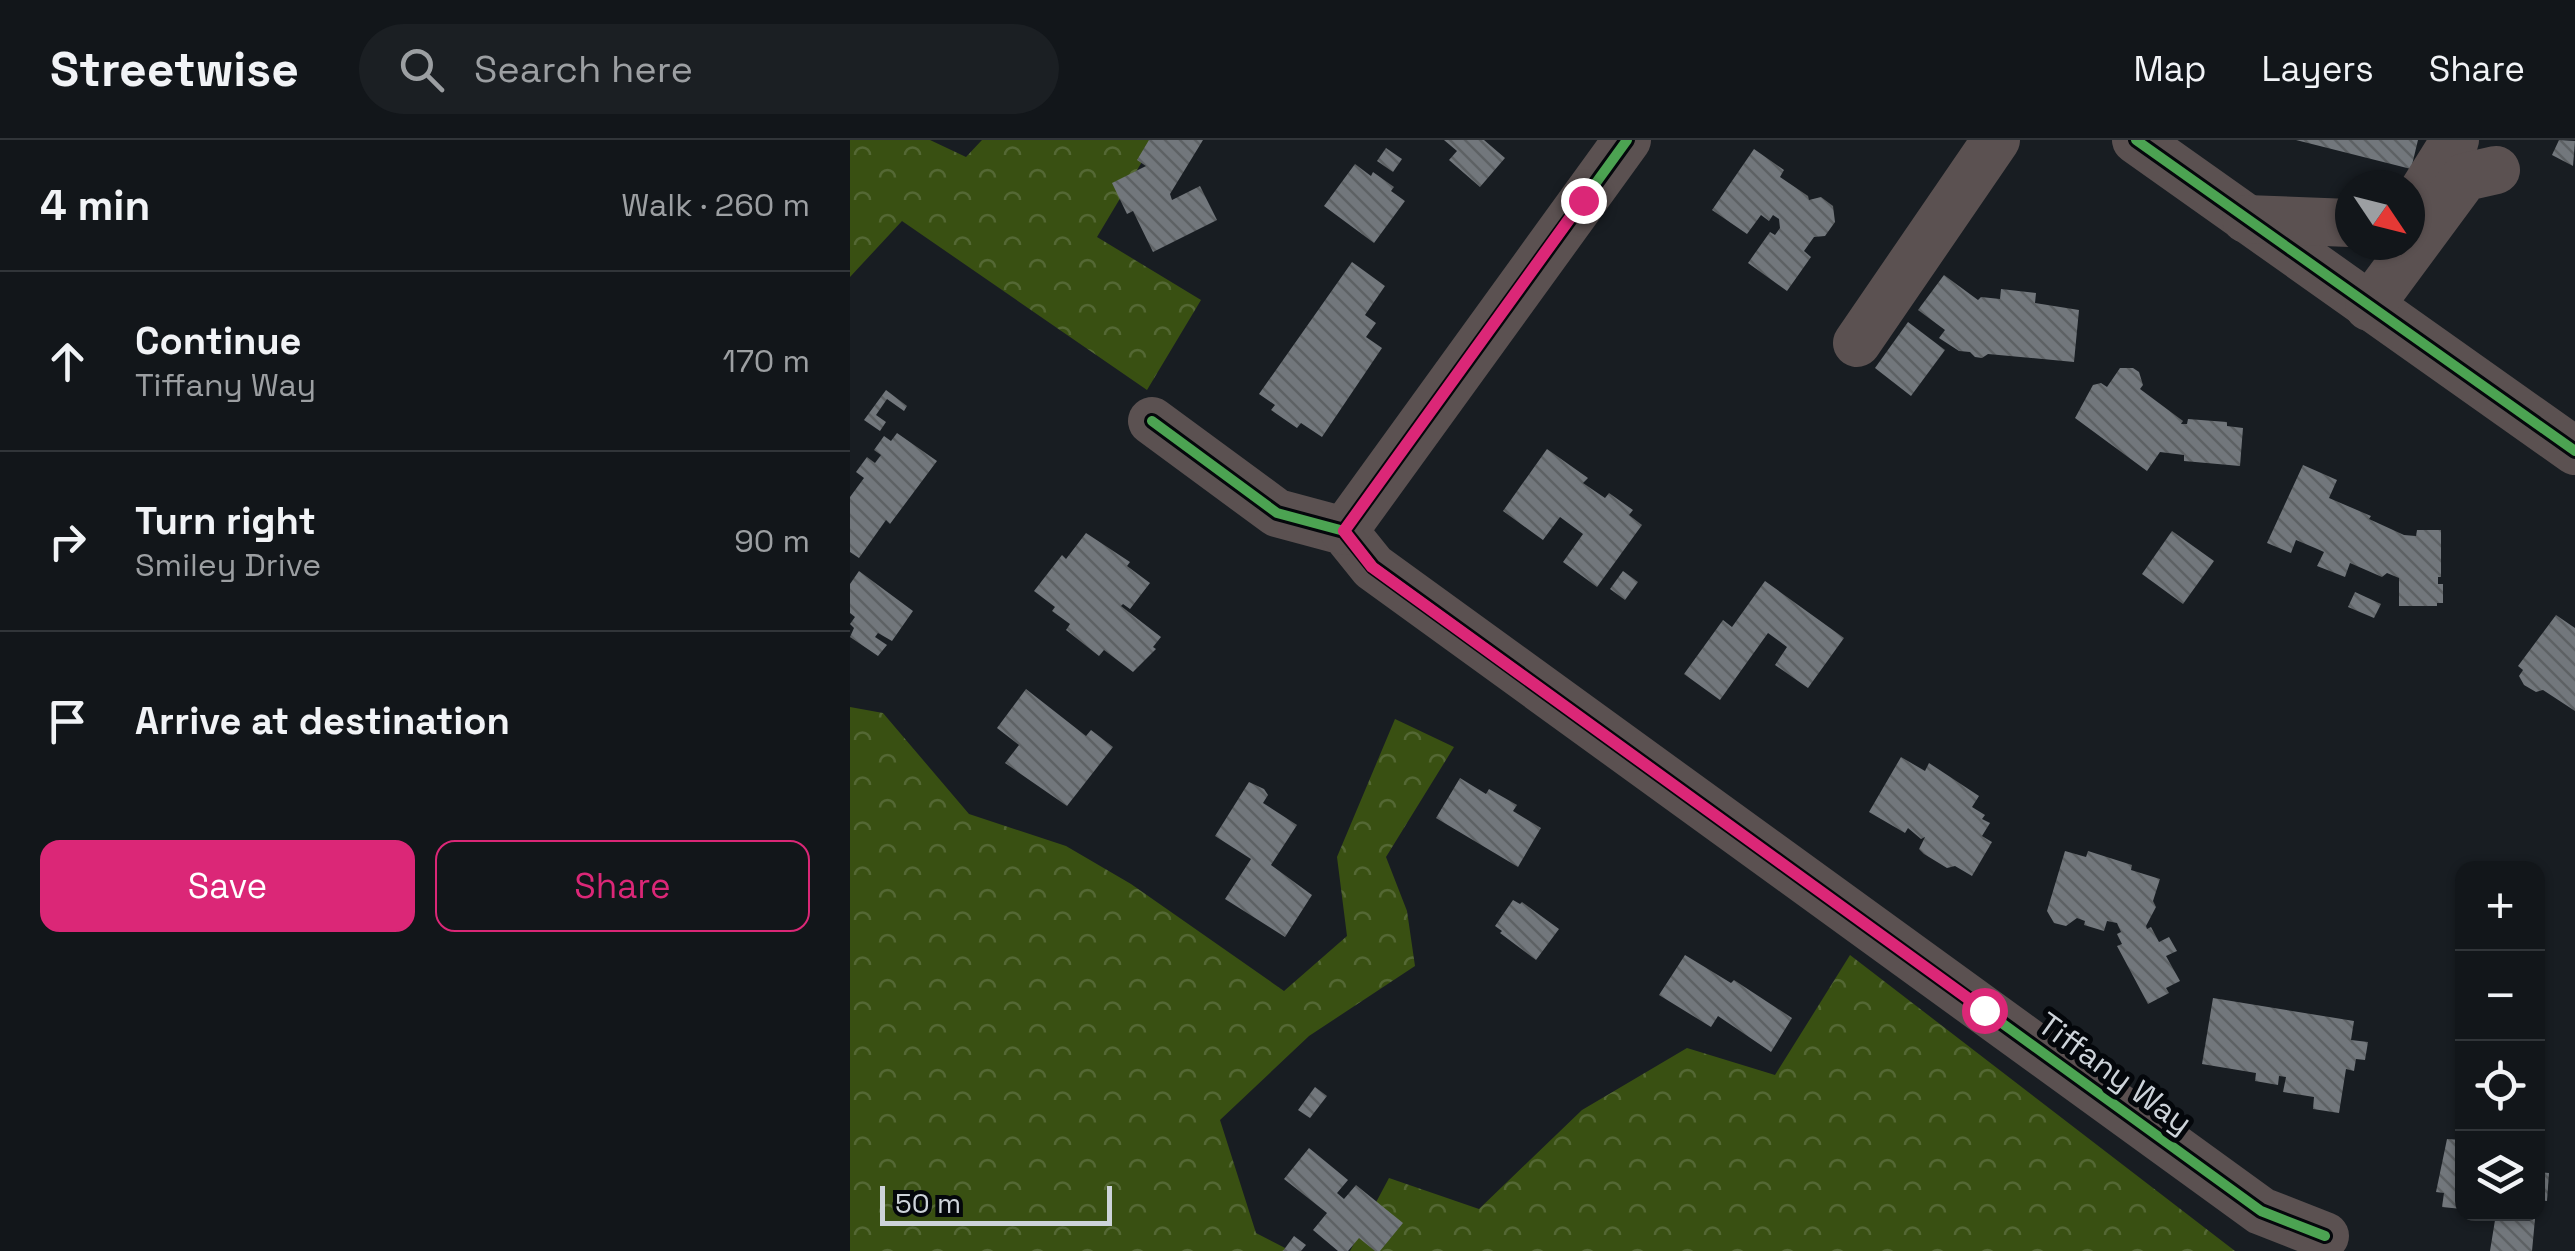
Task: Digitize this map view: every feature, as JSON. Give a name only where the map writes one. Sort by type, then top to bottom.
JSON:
[{"type":"street","points":[[1152,422],[1277,513],[1344,531],[1626,140]]},
{"type":"street","points":[[1856,343],[1996,140]]},
{"type":"street","points":[[2136,140],[2575,451]]},
{"type":"street","points":[[2425,187],[2454,140]]},
{"type":"street","points":[[2369,307],[2465,177],[2496,170]]},
{"type":"street","points":[[2246,219],[2335,223]]},
{"type":"street","name":"Tiffany Way","points":[[1344,531],[1372,567],[2246,1199],[2262,1210],[2326,1236]]},
{"type":"green space","points":[[850,140],[930,140],[966,157],[982,140],[1155,140],[1097,237],[1201,300],[1147,390],[902,221],[850,277]]},
{"type":"green space","points":[[850,707],[883,713],[969,814],[1066,846],[1131,884],[1284,991],[1347,936],[1337,857],[1395,719],[1454,747],[1386,857],[1407,911],[1415,966],[1309,1036],[1220,1120],[1256,1233],[1291,1251],[850,1251]]},
{"type":"green space","points":[[1850,955],[2235,1251],[1350,1251],[1389,1178],[1479,1209],[1582,1110],[1687,1048],[1775,1075]]},
{"type":"building","points":[[1149,140],[1203,140],[1170,194],[1172,200],[1200,186],[1217,220],[1153,252],[1133,211],[1127,214],[1112,183],[1146,166],[1137,160]]},
{"type":"building","points":[[1444,140],[1484,140],[1505,158],[1480,187],[1449,160],[1457,151]]},
{"type":"building","points":[[2296,140],[2418,140],[2411,169]]},
{"type":"building","points":[[2559,140],[2575,141],[2573,166],[2552,155]]},
{"type":"building","points":[[1386,148],[1402,159],[1393,172],[1377,161]]},
{"type":"building","points":[[1754,149],[1784,170],[1780,177],[1809,200],[1821,197],[1833,206],[1835,222],[1825,236],[1814,237],[1804,251],[1811,257],[1787,291],[1748,263],[1770,232],[1775,235],[1780,228],[1779,219],[1773,215],[1769,221],[1761,215],[1747,234],[1712,210]]},
{"type":"building","points":[[1355,164],[1394,187],[1391,191],[1405,201],[1374,243],[1324,206]]},
{"type":"building","points":[[1352,262],[1385,286],[1365,315],[1376,323],[1366,337],[1382,348],[1322,437],[1301,423],[1297,428],[1271,410],[1275,405],[1259,394]]},
{"type":"building","points":[[1944,275],[1978,300],[2000,299],[2001,289],[2036,293],[2035,303],[2079,310],[2074,362],[1988,354],[1975,357],[1939,338],[1945,330],[1918,310]]},
{"type":"building","points":[[1908,322],[1945,350],[1911,396],[1875,368]]},
{"type":"building","points":[[2120,368],[2139,372],[2143,385],[2140,389],[2183,421],[2181,424],[2187,424],[2188,419],[2227,422],[2227,426],[2243,428],[2240,466],[2184,461],[2184,455],[2160,452],[2147,471],[2075,418],[2093,385],[2101,383],[2107,387]]},
{"type":"building","points":[[886,390],[907,406],[904,411],[887,399],[876,415],[886,422],[880,431],[864,420]]},
{"type":"building","points":[[897,433],[937,461],[859,558],[850,552],[850,497],[864,478],[856,472],[867,457],[875,463],[881,455],[874,450],[884,436],[891,441]]},
{"type":"building","points":[[1547,449],[1588,478],[1583,483],[1605,498],[1609,493],[1633,510],[1629,515],[1642,525],[1597,587],[1563,562],[1583,534],[1560,517],[1543,540],[1503,511]]},
{"type":"building","points":[[2303,465],[2337,480],[2329,498],[2371,516],[2369,519],[2404,535],[2416,536],[2417,530],[2441,530],[2438,584],[2443,584],[2443,603],[2399,606],[2399,578],[2387,573],[2382,577],[2350,563],[2345,577],[2317,566],[2324,552],[2315,548],[2296,540],[2291,553],[2267,543]]},
{"type":"building","points":[[2172,531],[2214,561],[2183,604],[2142,574]]},
{"type":"building","points":[[1086,533],[1130,562],[1127,566],[1150,583],[1130,609],[1121,606],[1161,637],[1153,647],[1156,649],[1133,672],[1104,650],[1099,656],[1066,630],[1070,624],[1034,591],[1062,555],[1066,559]]},
{"type":"building","points":[[859,571],[913,611],[892,641],[878,633],[875,637],[887,645],[878,656],[850,637],[854,628],[850,624],[855,617],[850,613],[850,584]]},
{"type":"building","points":[[1623,571],[1638,582],[1625,600],[1610,589]]},
{"type":"building","points":[[1765,581],[1844,638],[1808,688],[1775,665],[1787,647],[1768,633],[1720,700],[1684,674],[1723,620],[1732,627]]},
{"type":"building","points":[[2355,592],[2381,604],[2374,618],[2348,607]]},
{"type":"building","points":[[2556,615],[2575,628],[2575,711],[2543,690],[2536,692],[2524,685],[2519,676],[2523,670],[2518,666]]},
{"type":"building","points":[[1026,689],[1086,736],[1091,730],[1113,747],[1067,806],[1005,763],[1019,745],[997,728]]},
{"type":"building","points":[[1901,757],[1925,771],[1929,763],[1979,796],[1972,807],[1990,823],[1982,836],[1992,842],[1972,876],[1955,866],[1947,868],[1924,854],[1919,849],[1925,837],[1921,839],[1908,828],[1905,833],[1869,812]]},
{"type":"building","points":[[1460,778],[1486,794],[1489,789],[1517,805],[1513,811],[1541,828],[1518,867],[1436,818]]},
{"type":"building","points":[[1249,782],[1268,795],[1263,803],[1297,825],[1271,865],[1312,895],[1285,937],[1225,899],[1251,859],[1215,836]]},
{"type":"building","points":[[2065,851],[2086,857],[2088,851],[2160,879],[2153,901],[2156,907],[2146,926],[2151,927],[2159,942],[2169,937],[2177,951],[2166,956],[2180,981],[2166,988],[2169,993],[2148,1004],[2117,946],[2122,944],[2117,923],[2107,921],[2104,931],[2084,925],[2085,921],[2077,918],[2066,926],[2054,923],[2047,911]]},
{"type":"building","points":[[1513,900],[1522,902],[1559,929],[1536,960],[1495,926]]},
{"type":"building","points":[[1685,955],[1731,983],[1734,980],[1792,1018],[1771,1052],[1718,1016],[1711,1027],[1659,995]]},
{"type":"building","points":[[2213,998],[2354,1021],[2351,1040],[2368,1042],[2365,1060],[2356,1059],[2354,1071],[2346,1069],[2339,1113],[2313,1109],[2314,1097],[2283,1092],[2286,1077],[2279,1076],[2278,1085],[2255,1081],[2256,1073],[2202,1064]]},
{"type":"building","points":[[1315,1087],[1327,1096],[1310,1118],[1298,1110]]},
{"type":"building","points":[[2447,1139],[2455,1140],[2455,1208],[2442,1207],[2444,1193],[2436,1192]]},
{"type":"building","points":[[1309,1148],[1348,1180],[1337,1193],[1344,1199],[1356,1185],[1403,1223],[1380,1251],[1359,1238],[1348,1251],[1338,1251],[1313,1230],[1327,1213],[1284,1179]]},
{"type":"building","points":[[2545,1173],[2549,1173],[2545,1201]]},
{"type":"building","points":[[2495,1221],[2535,1221],[2532,1251],[2490,1251]]},
{"type":"building","points":[[1294,1236],[1306,1245],[1301,1251],[1283,1251]]},
{"type":"cycle path","points":[[1344,531],[1627,140]]},
{"type":"cycle path","points":[[2136,140],[2575,451]]},
{"type":"cycle path","points":[[1152,421],[1277,513],[1344,531],[1373,567],[2261,1211],[2325,1236]]},
{"type":"route","points":[[1583,200],[1344,531],[1372,567],[1984,1010]]}]
